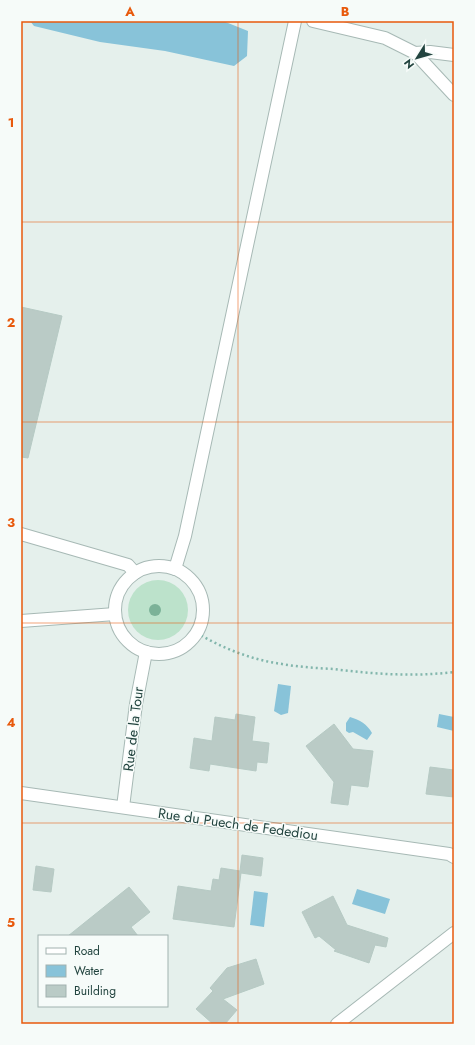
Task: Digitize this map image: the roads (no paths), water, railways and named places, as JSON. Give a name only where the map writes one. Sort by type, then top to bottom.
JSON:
[{"type":"street","points":[[175,569],[185,536],[295,21]]},
{"type":"street","points":[[313,21],[385,38],[415,53],[454,96]]},
{"type":"street","points":[[415,53],[430,52],[454,55]]},
{"type":"street","points":[[21,534],[128,565],[135,573]]},
{"type":"street","points":[[159,566],[175,569],[186,576],[194,585],[200,596],[203,609],[202,621],[197,633],[187,644],[175,651],[160,654],[146,652],[133,646],[122,635],[115,614],[116,599],[119,591],[129,578],[142,569],[159,566]]},
{"type":"street","points":[[21,620],[115,614]]},
{"type":"street","name":"Rue de la Tour","points":[[123,807],[136,704],[146,652]]},
{"type":"street","name":"Rue du Puech de Fedediou","points":[[21,793],[449,854],[454,857]]},
{"type":"street","points":[[337,1024],[454,933]]},
{"type":"water","points":[[30,21],[223,21],[248,31],[247,56],[234,66],[165,51],[100,42],[34,26]]},
{"type":"water","points":[[278,684],[291,686],[288,713],[281,715],[274,711]]},
{"type":"water","points":[[439,714],[454,717],[454,731],[437,727]]},
{"type":"water","points":[[350,717],[368,727],[372,733],[367,740],[353,732],[349,733],[346,731],[346,723]]},
{"type":"water","points":[[357,889],[390,899],[385,914],[352,904]]},
{"type":"water","points":[[254,891],[268,893],[264,927],[250,925]]}]
